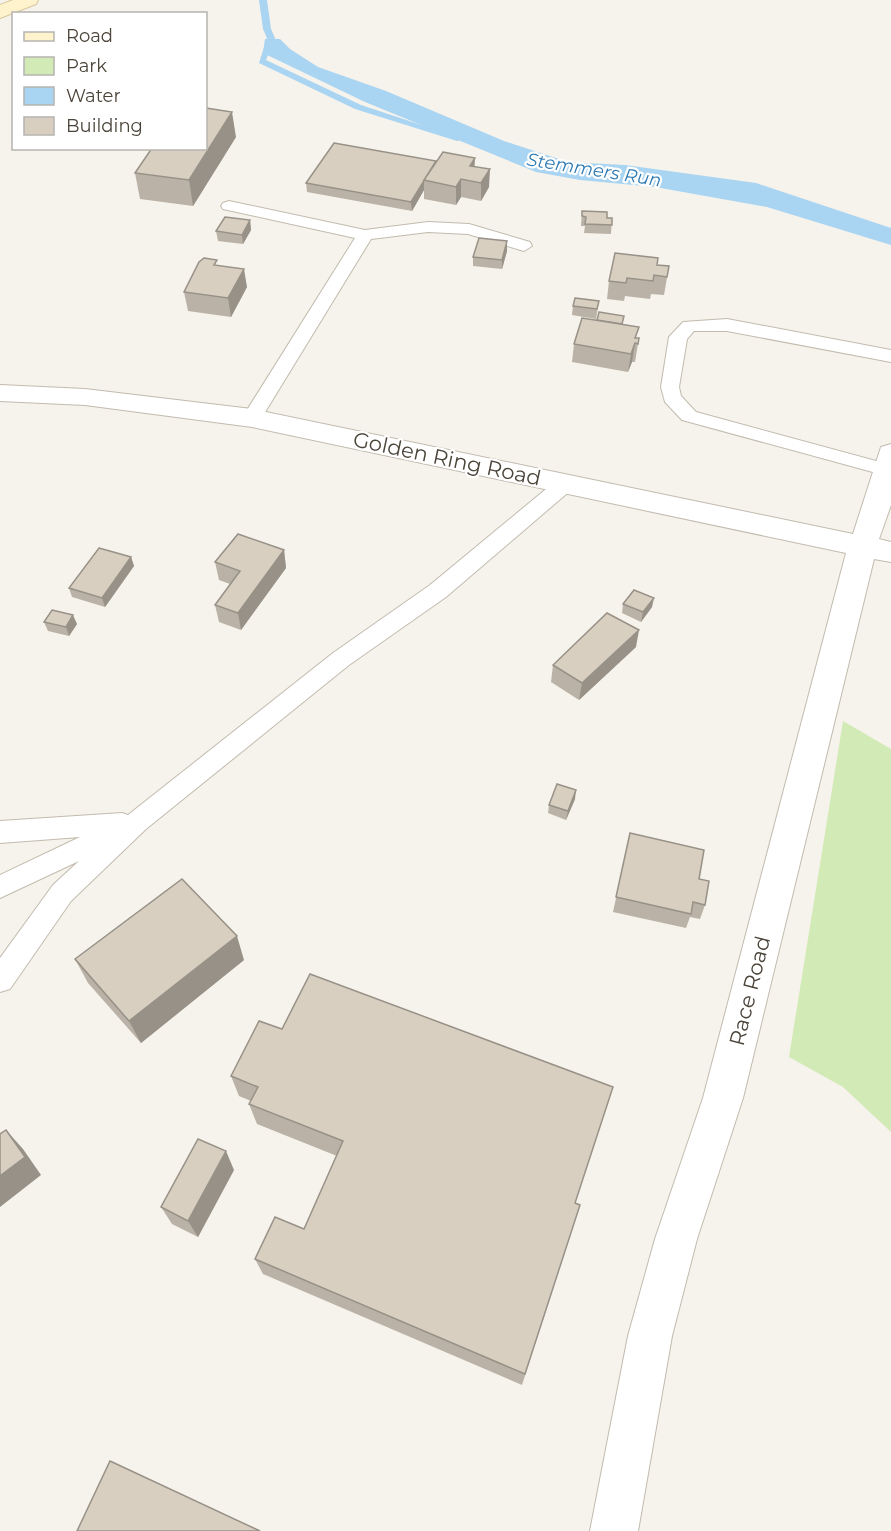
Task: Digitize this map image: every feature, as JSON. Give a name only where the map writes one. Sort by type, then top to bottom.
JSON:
[{"type":"street","points":[[0,12],[29,0]]},
{"type":"street","name":"Golden Ring Road","points":[[0,393],[85,397],[252,418],[564,485],[877,548]]},
{"type":"street","name":"Race Road","points":[[614,1531],[650,1336],[676,1239],[723,1098],[877,548],[890,462]]},
{"type":"lane","points":[[229,206],[365,235],[428,227],[469,229],[524,246]]},
{"type":"lane","points":[[252,418],[365,235]]},
{"type":"lane","points":[[890,462],[689,416],[672,398],[670,387],[678,336],[689,326],[727,325],[891,356]]},
{"type":"lane","points":[[0,980],[62,893],[137,822],[341,659],[438,591],[564,485]]},
{"type":"lane","points":[[0,832],[137,822]]},
{"type":"lane","points":[[0,886],[137,822]]},
{"type":"green space","points":[[843,721],[891,749],[891,1132],[843,1087],[789,1057]]},
{"type":"water","points":[[265,39],[280,39],[290,49],[318,67],[386,91],[504,141],[568,162],[625,165],[756,183],[891,228],[891,245],[767,207],[655,187],[580,180],[536,172],[365,102],[263,53]]},
{"type":"building","points":[[207,108],[232,112],[189,180],[135,173],[151,150],[207,150]]},
{"type":"building","points":[[334,143],[436,161],[411,202],[306,183]]},
{"type":"building","points":[[443,152],[475,158],[470,166],[490,169],[481,183],[461,179],[456,187],[424,180]]},
{"type":"building","points":[[582,211],[607,212],[607,218],[612,218],[612,225],[585,224],[586,217],[582,216]]},
{"type":"building","points":[[225,217],[250,220],[242,235],[216,231]]},
{"type":"building","points":[[479,238],[507,241],[502,260],[473,257]]},
{"type":"building","points":[[615,253],[658,258],[657,265],[669,266],[667,277],[654,275],[653,281],[627,278],[626,283],[609,281]]},
{"type":"building","points":[[204,258],[217,260],[214,265],[244,269],[228,298],[184,292],[199,262]]},
{"type":"building","points":[[575,298],[599,301],[597,309],[573,306]]},
{"type":"building","points":[[599,312],[624,316],[622,324],[597,320]]},
{"type":"building","points":[[582,318],[639,327],[635,338],[639,338],[638,344],[635,343],[631,354],[574,344]]},
{"type":"building","points":[[238,534],[284,550],[238,613],[215,605],[240,571],[215,562]]},
{"type":"building","points":[[99,548],[131,557],[102,598],[69,588]]},
{"type":"building","points":[[634,590],[654,598],[643,612],[623,604]]},
{"type":"building","points":[[52,610],[73,615],[66,627],[44,622]]},
{"type":"building","points":[[607,613],[639,630],[582,683],[553,665]]},
{"type":"building","points":[[557,784],[576,790],[568,811],[549,805]]},
{"type":"building","points":[[630,833],[704,850],[699,879],[709,881],[705,905],[693,902],[691,914],[616,897]]},
{"type":"building","points":[[182,879],[237,936],[129,1021],[75,959]]},
{"type":"building","points":[[310,974],[613,1087],[575,1203],[580,1205],[525,1374],[255,1259],[275,1217],[304,1229],[343,1141],[249,1104],[258,1087],[231,1076],[259,1021],[282,1029]]},
{"type":"building","points":[[6,1130],[25,1157],[0,1176],[0,1134]]},
{"type":"building","points":[[198,1139],[226,1151],[188,1221],[161,1207]]},
{"type":"building","points":[[110,1461],[260,1531],[77,1531]]},
{"type":"waterway","name":"Stemmers Run","points":[[263,0],[267,29],[271,38],[262,61],[358,107],[460,139]]}]
